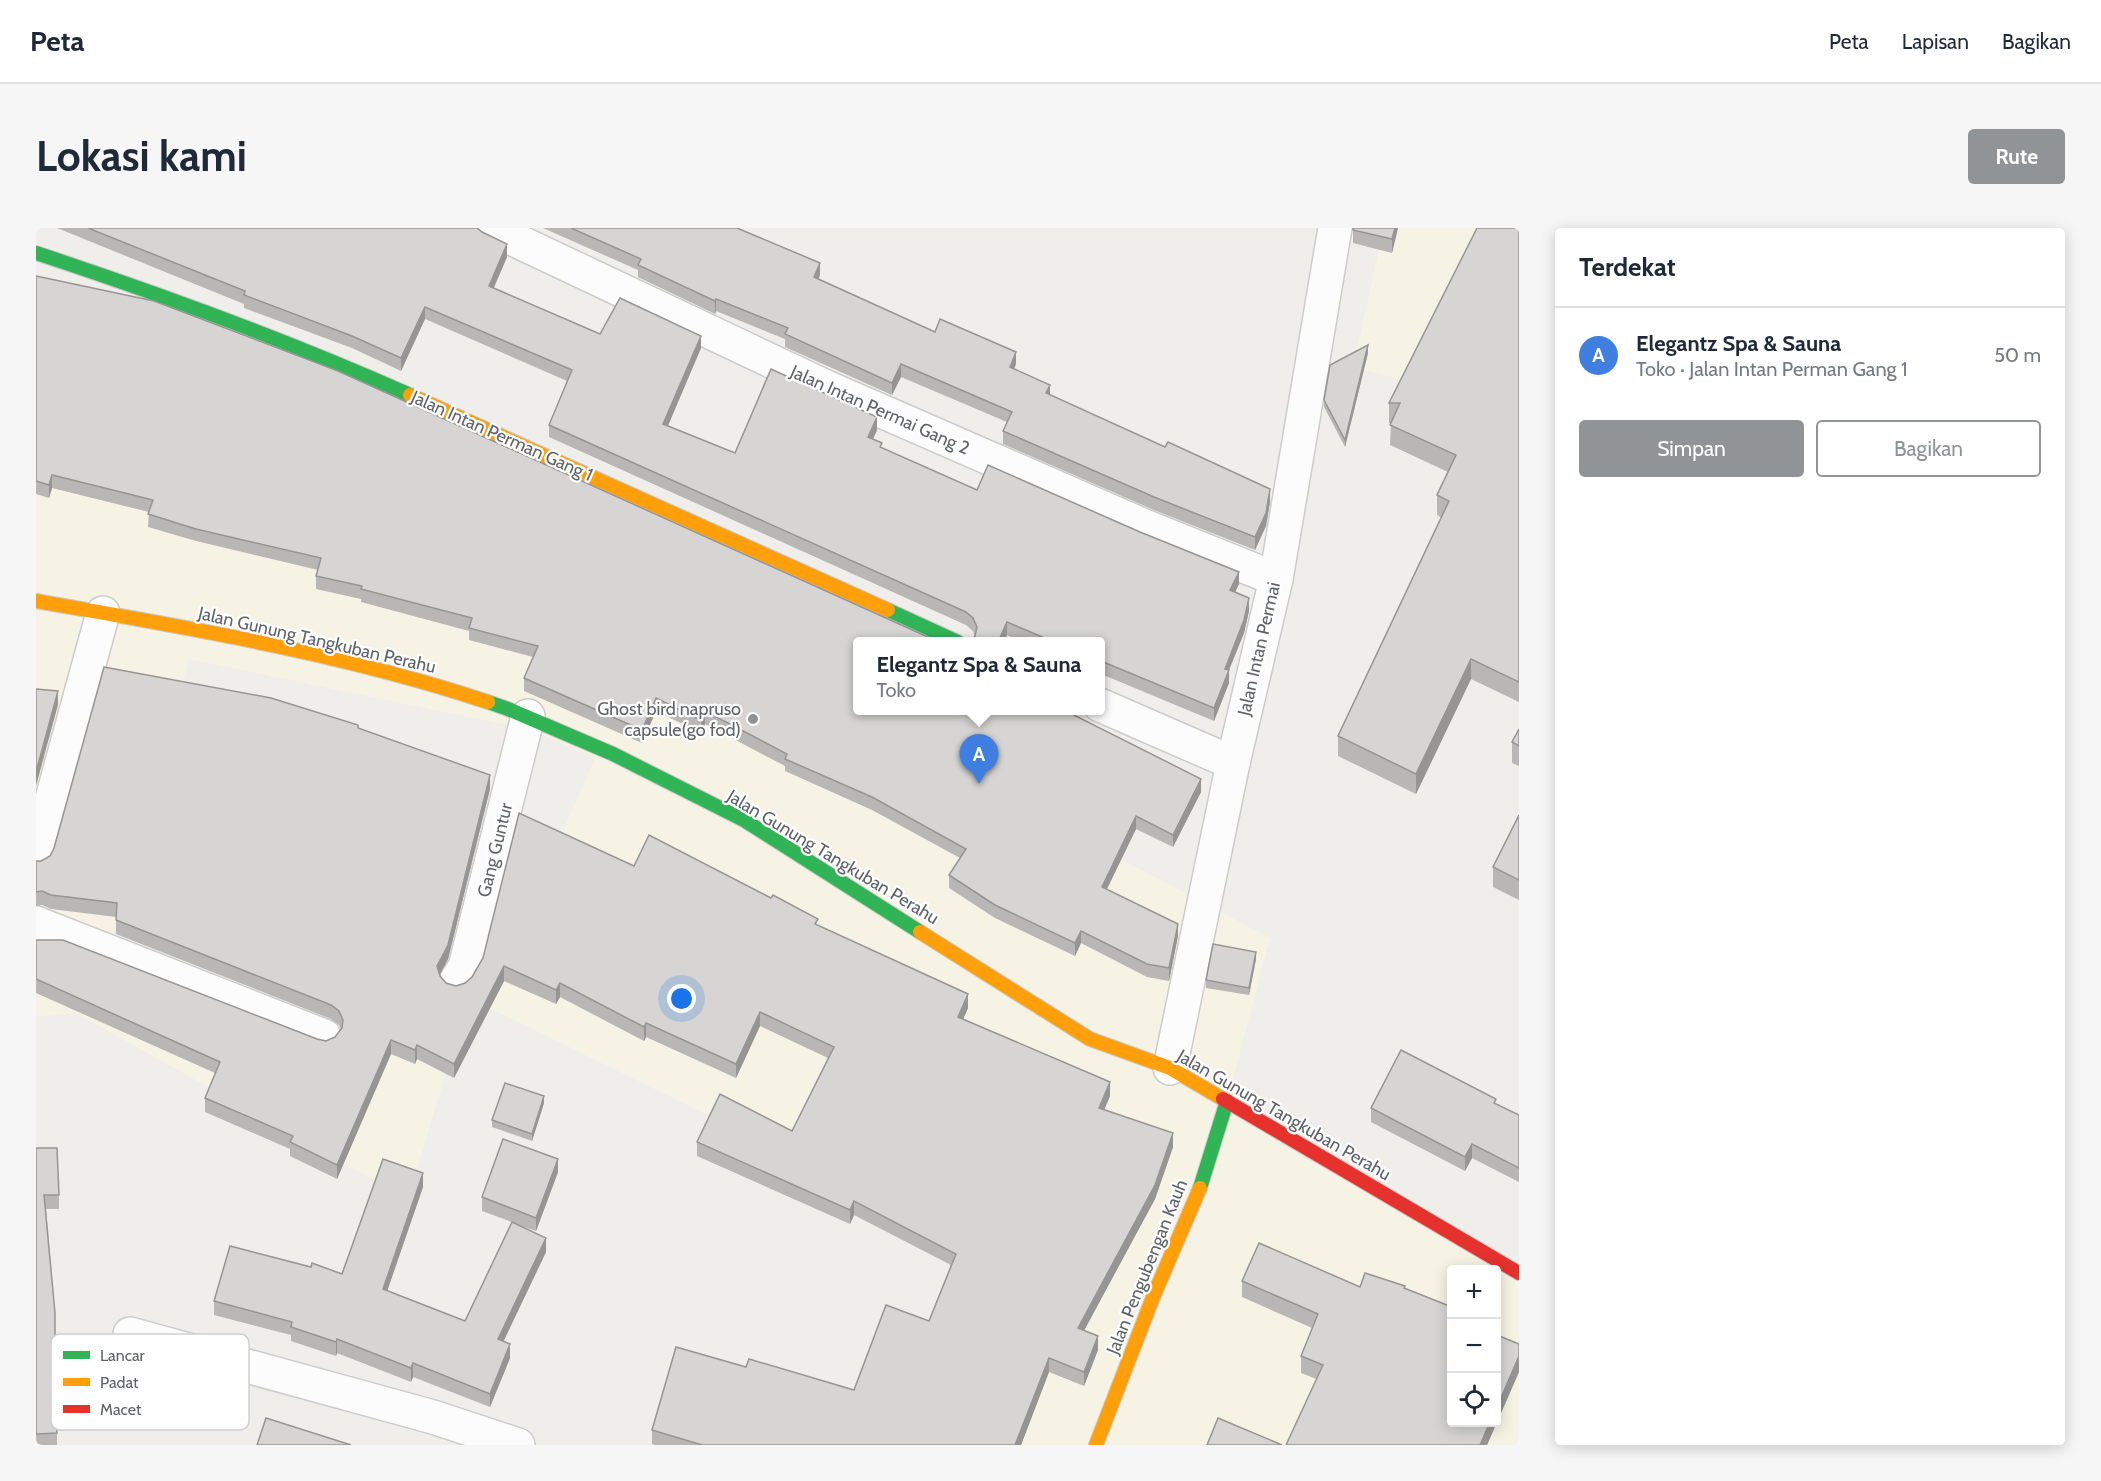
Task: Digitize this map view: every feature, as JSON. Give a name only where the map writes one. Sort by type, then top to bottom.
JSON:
[{"type":"main road","name":"Jalan Intan Perman Gang 1","points":[[36,253],[116,279],[345,366],[947,637]]},
{"type":"main road","name":"Jalan Gunung Tangkuban Perahu","points":[[36,601],[363,665],[439,686],[528,716],[613,754],[744,820],[1090,1039],[1170,1068],[1519,1273]]},
{"type":"main road","name":"Jalan Pengubengan Kauh","points":[[1096,1445],[1154,1295],[1197,1198],[1227,1101]]},
{"type":"street","name":"Jalan Intan Permai Gang 2","points":[[490,228],[824,386],[1147,527],[1276,579]]},
{"type":"street","name":"Jalan Intan Permai","points":[[1170,1068],[1233,763],[1276,579],[1335,228]]},
{"type":"street","points":[[36,857],[103,613]]},
{"type":"street","points":[[1105,707],[1233,763]]},
{"type":"street","name":"Gang Guntur","points":[[456,981],[465,967],[528,716]]},
{"type":"street","points":[[36,923],[324,1036]]},
{"type":"street","points":[[249,1367],[432,1417],[518,1445]]},
{"type":"shaded area","points":[[1384,228],[1485,228],[1417,383],[1353,367]]},
{"type":"shaded area","points":[[36,377],[979,784],[1270,938],[1227,1101],[1519,1266],[1519,1445],[982,1445],[1060,1289],[486,1006],[595,758],[532,730],[189,659],[109,947],[449,1063],[408,1199],[76,1013],[36,1017]]},
{"type":"building","points":[[88,228],[477,228],[507,244],[489,286],[600,334],[620,298],[701,336],[663,424],[735,453],[771,369],[877,417],[868,437],[882,443],[880,447],[977,490],[988,465],[1140,532],[1239,572],[1230,590],[1249,598],[1244,620],[1225,669],[1229,670],[1214,708],[1105,663],[1105,637],[1042,637],[1007,622],[1000,637],[974,637],[977,627],[973,618],[966,612],[549,425],[572,370],[425,307],[401,358],[352,336],[244,295],[245,291]]},
{"type":"building","points":[[571,228],[737,228],[820,263],[814,277],[935,332],[940,319],[1016,352],[1010,367],[1050,385],[1046,393],[1165,447],[1168,442],[1270,489],[1266,513],[1255,537],[1154,497],[1003,431],[1012,412],[901,364],[892,383],[785,334],[788,328],[716,299],[715,301],[638,265],[641,259]]},
{"type":"building","points":[[1353,228],[1395,228],[1392,239],[1353,230]]},
{"type":"building","points":[[1477,228],[1519,228],[1519,682],[1471,659],[1416,774],[1338,736],[1449,501],[1437,495],[1456,455],[1390,425],[1400,403],[1389,403]]},
{"type":"building","points":[[36,276],[154,301],[338,371],[928,637],[853,637],[853,715],[1074,715],[1201,779],[1173,835],[1136,816],[1102,887],[1178,924],[1169,968],[1147,964],[1081,931],[1075,943],[995,905],[949,875],[966,849],[872,797],[785,759],[787,754],[705,711],[701,720],[656,698],[642,730],[524,678],[538,646],[469,628],[472,618],[361,589],[362,586],[316,576],[321,558],[196,529],[148,514],[153,500],[52,475],[49,485],[36,481]]},
{"type":"building","points":[[1368,345],[1345,440],[1324,400],[1330,365]]},
{"type":"building","points":[[104,667],[271,698],[358,725],[358,728],[490,775],[448,945],[437,966],[440,976],[446,983],[456,986],[465,983],[472,977],[483,958],[519,813],[634,866],[649,835],[771,898],[773,895],[818,919],[815,924],[968,994],[958,1017],[1110,1082],[1099,1108],[1173,1133],[1155,1185],[1078,1328],[1098,1336],[1084,1372],[1049,1358],[1015,1445],[702,1445],[652,1430],[676,1347],[746,1367],[749,1359],[854,1390],[886,1305],[929,1321],[956,1254],[854,1201],[850,1210],[697,1142],[720,1094],[792,1131],[834,1047],[760,1012],[736,1064],[646,1023],[644,1027],[560,983],[556,990],[504,966],[454,1064],[417,1045],[415,1050],[391,1040],[337,1165],[290,1142],[293,1136],[205,1098],[220,1062],[36,979],[36,940],[63,940],[317,1039],[326,1041],[335,1037],[342,1028],[343,1020],[339,1011],[331,1005],[116,920],[117,903],[36,892],[36,861],[50,856],[54,848]]},
{"type":"building","points":[[36,689],[58,691],[36,772]]},
{"type":"building","points":[[1519,729],[1519,746],[1512,742]]},
{"type":"building","points":[[1519,815],[1519,880],[1493,867]]},
{"type":"building","points":[[1213,944],[1256,952],[1249,988],[1206,980]]},
{"type":"building","points":[[1401,1050],[1496,1099],[1494,1103],[1519,1115],[1519,1168],[1472,1144],[1465,1157],[1371,1108]]},
{"type":"building","points":[[505,1083],[544,1096],[532,1134],[492,1120]]},
{"type":"building","points":[[503,1139],[558,1159],[536,1218],[482,1197]]},
{"type":"building","points":[[36,1148],[57,1148],[59,1195],[44,1195],[55,1313],[55,1334],[51,1334],[51,1430],[57,1430],[57,1433],[36,1434]]},
{"type":"building","points":[[383,1159],[423,1173],[383,1289],[465,1321],[512,1222],[546,1238],[498,1339],[510,1344],[490,1394],[413,1363],[411,1368],[337,1339],[336,1342],[291,1327],[292,1322],[214,1301],[230,1246],[311,1267],[312,1263],[342,1274]]},
{"type":"building","points":[[1259,1243],[1360,1287],[1365,1273],[1405,1286],[1404,1288],[1447,1305],[1447,1427],[1488,1427],[1480,1445],[1286,1445],[1323,1365],[1301,1356],[1318,1314],[1242,1281]]},
{"type":"building","points":[[1501,1337],[1519,1344],[1519,1356],[1501,1398]]},
{"type":"building","points":[[266,1418],[351,1445],[257,1445]]},
{"type":"building","points":[[1218,1418],[1282,1445],[1207,1445]]},
{"type":"traffic: fast","points":[[36,253],[225,319],[410,395]]},
{"type":"traffic: fast","points":[[888,610],[947,637]]},
{"type":"traffic: fast","points":[[488,702],[613,754],[744,820],[920,932]]},
{"type":"traffic: fast","points":[[1200,1188],[1227,1101]]},
{"type":"traffic: slow","points":[[410,395],[888,610]]},
{"type":"traffic: slow","points":[[36,601],[264,643],[377,669],[488,702]]},
{"type":"traffic: slow","points":[[920,932],[1090,1039],[1170,1068],[1223,1099]]},
{"type":"traffic: slow","points":[[1096,1445],[1154,1295],[1200,1188]]},
{"type":"traffic: jam","points":[[1223,1099],[1519,1273]]},
{"type":"place","name":"Ghost bird napruso capsule(go fod)","points":[[753,719]]},
{"type":"place","name":"Elegantz Spa & Sauna","points":[[979,784]]}]
